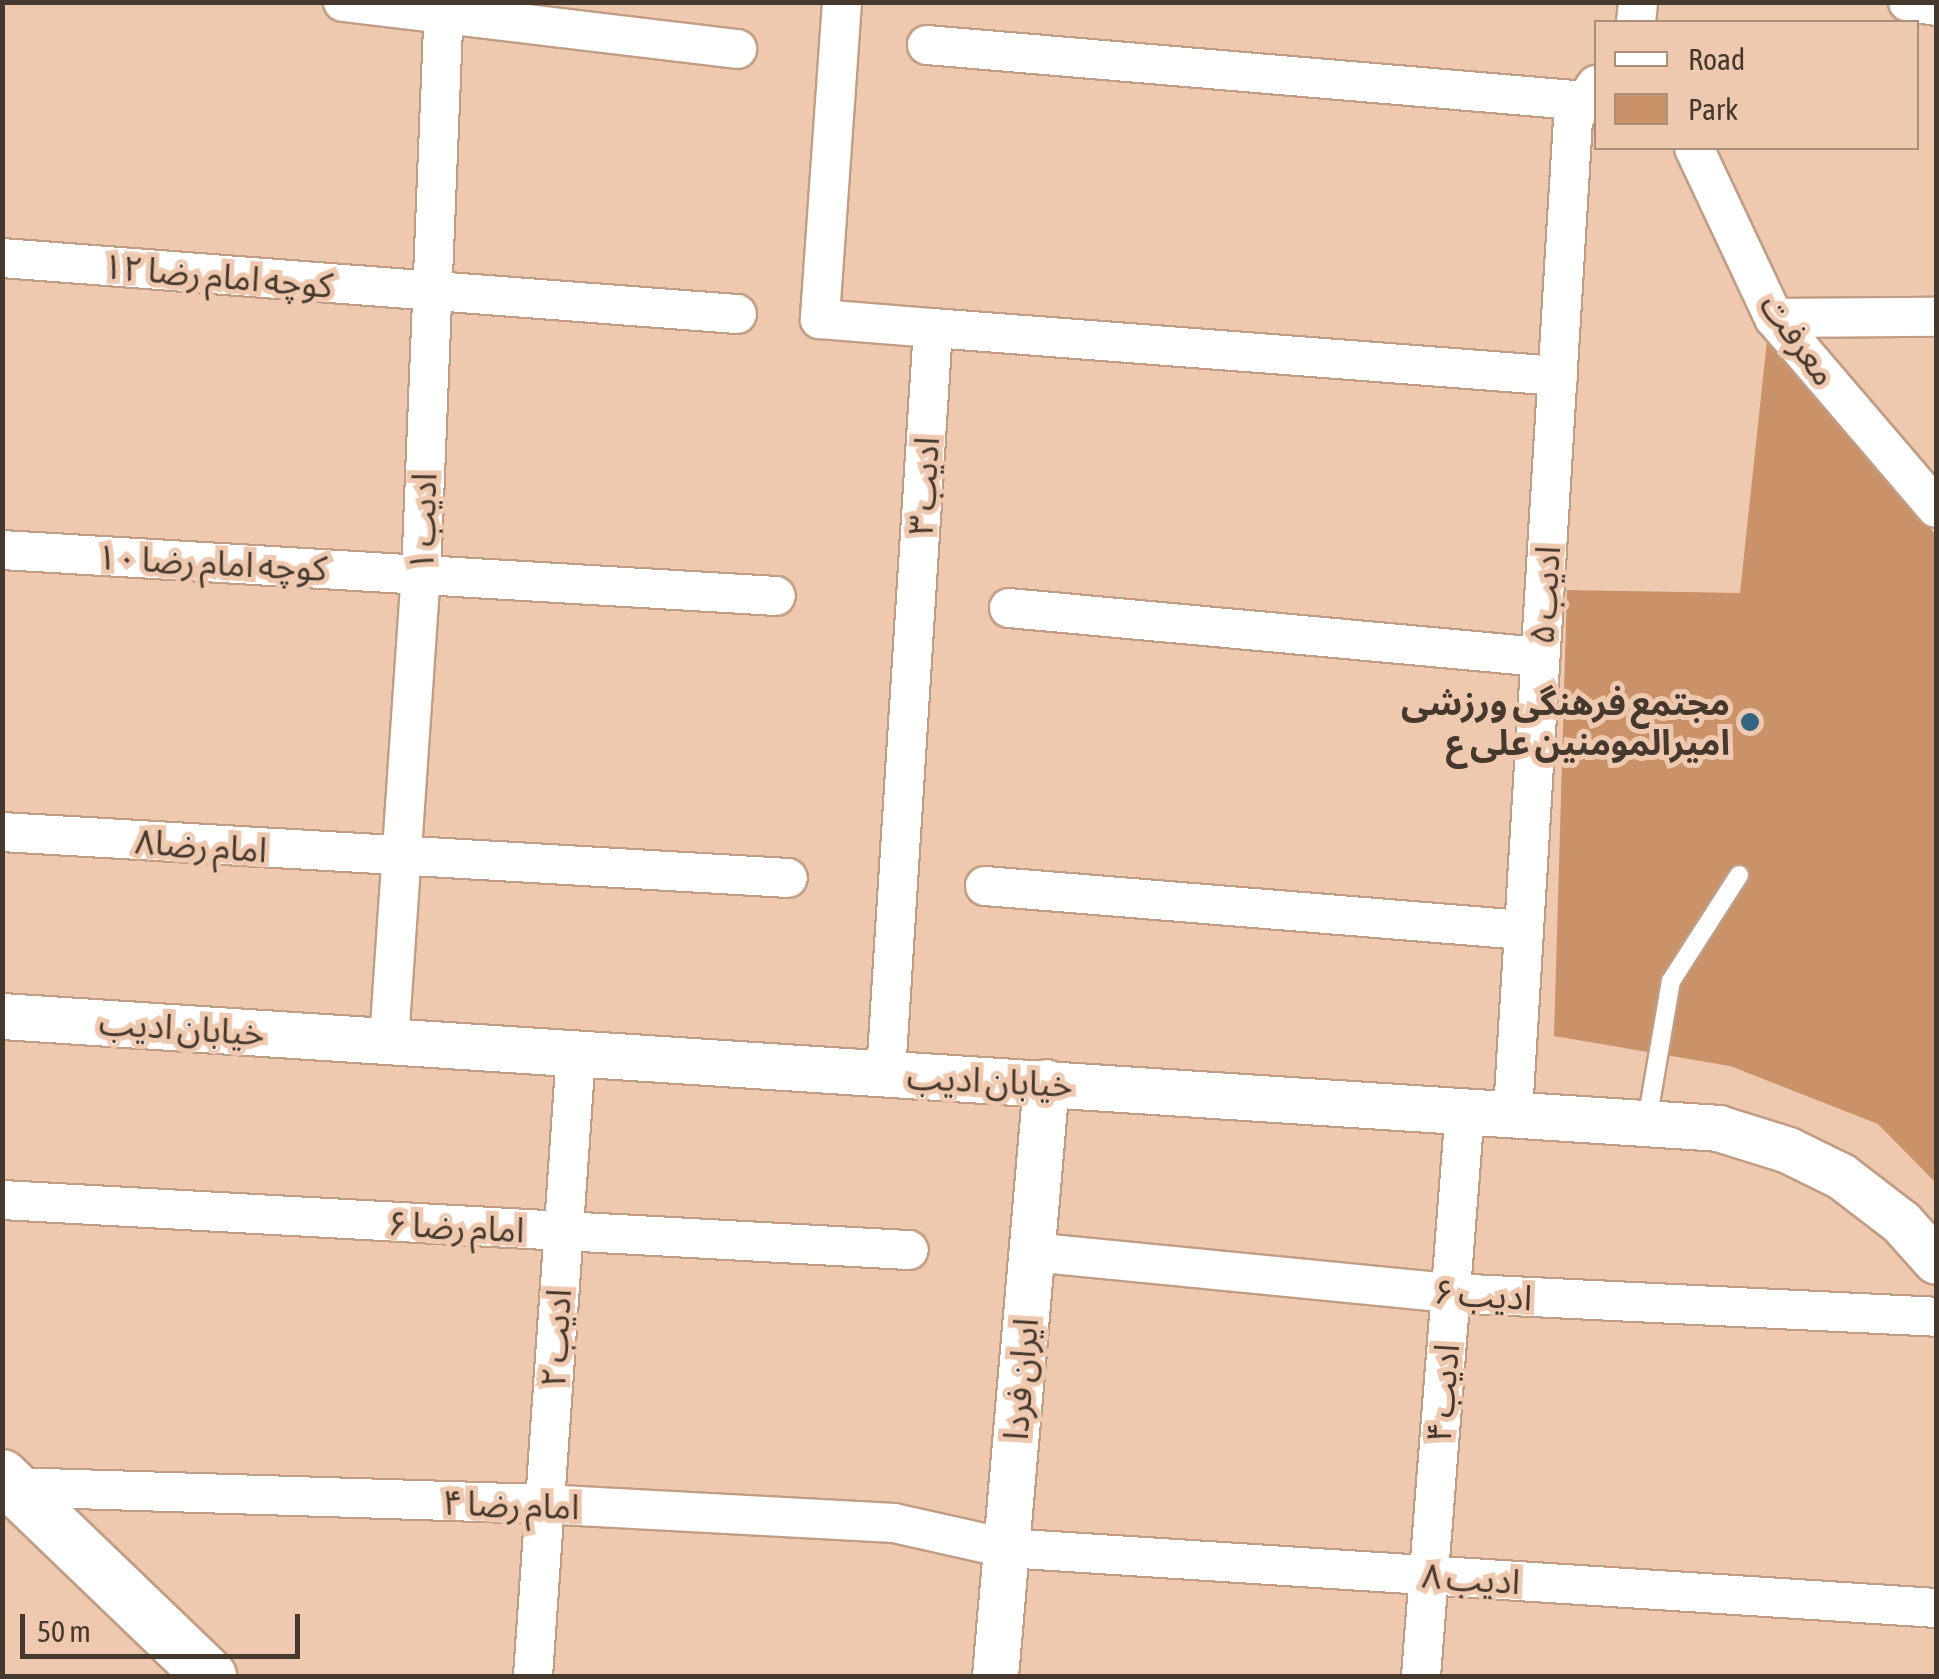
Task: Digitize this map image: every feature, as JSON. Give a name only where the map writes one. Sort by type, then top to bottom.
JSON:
[{"type":"main road","points":[[8,1482],[210,1676]]},
{"type":"street","points":[[343,2],[444,7],[737,49]]},
{"type":"street","points":[[842,2],[820,320],[1558,376]]},
{"type":"street","points":[[1908,2],[1936,6]]},
{"type":"street","name":"ادیب ۱","points":[[388,1040],[420,574],[444,7]]},
{"type":"street","points":[[927,45],[1591,93]]},
{"type":"street","name":"ادیب ۵","points":[[1512,1112],[1573,119],[1591,93]]},
{"type":"street","name":"معرفت","points":[[1695,150],[1774,318],[1936,508]]},
{"type":"street","name":"کوچه امام رضا ۱۲","points":[[2,258],[737,314]]},
{"type":"street","points":[[1774,318],[1936,316]]},
{"type":"street","name":"ادیب ۳","points":[[886,1074],[933,328]]},
{"type":"street","name":"کوچه امام رضا ۱۰","points":[[2,550],[776,596]]},
{"type":"street","points":[[1009,608],[1540,657]]},
{"type":"street","name":"امام رضا۸","points":[[2,832],[788,878]]},
{"type":"street","points":[[985,886],[1524,930]]},
{"type":"street","name":"خیابان ادیب","points":[[2,1016],[1718,1128],[1788,1150],[1841,1176],[1901,1222],[1936,1260]]},
{"type":"street","name":"ادیب ۲","points":[[533,1676],[576,1052]]},
{"type":"street","name":"ایران فردا","points":[[994,1676],[1046,1082]]},
{"type":"street","name":"ادیب ۴","points":[[1421,1676],[1465,1109]]},
{"type":"street","name":"امام رضا ۶","points":[[2,1200],[909,1250]]},
{"type":"street","name":"ادیب ۶","points":[[1031,1252],[1450,1293],[1936,1317]]},
{"type":"street","name":"امام رضا ۴","points":[[8,1482],[894,1523],[1006,1548]]},
{"type":"street","name":"ادیب ۸","points":[[1006,1548],[1936,1608]]},
{"type":"lane","points":[[1647,1122],[1670,981],[1739,875]]},
{"type":"green space","name":"مجتمع فرهنگی ورزشی امیرالمومنین علی ‌ع","points":[[1767,340],[1936,535],[1936,1183],[1878,1124],[1730,1066],[1554,1036],[1567,590],[1740,593]]},
{"type":"place","name":"مجتمع فرهنگی ورزشی امیرالمومنین علی ‌ع","points":[[1750,722]]}]
